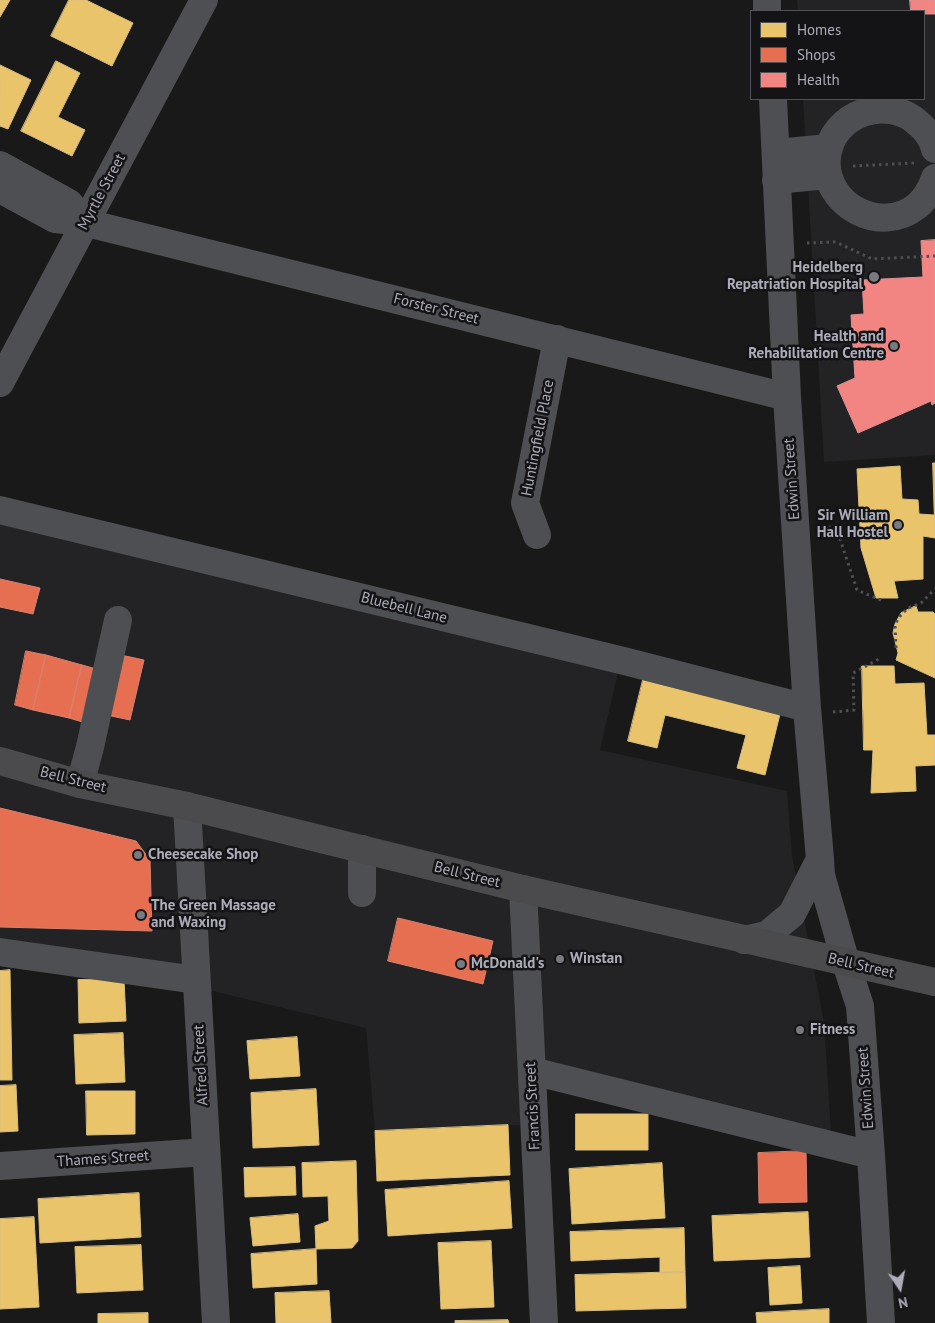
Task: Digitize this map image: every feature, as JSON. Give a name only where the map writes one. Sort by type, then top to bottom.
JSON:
[{"type":"highway","name":"Bell Street","points":[[0,761],[80,784],[187,806],[523,889],[935,982]]},
{"type":"street","name":"Myrtle Street","points":[[0,384],[204,0]]},
{"type":"street","name":"Edwin Street","points":[[773,100],[787,397],[819,710],[821,875],[860,1006],[881,1323]]},
{"type":"street","points":[[880,108],[898,111],[913,118],[926,130],[934,145],[930,176],[917,206],[900,215],[882,218],[864,215],[848,206],[836,193],[828,163],[837,132],[849,120],[864,112],[880,108]]},
{"type":"street","points":[[776,153],[828,163]]},
{"type":"street","points":[[776,180],[828,163]]},
{"type":"street","points":[[0,165],[69,203],[85,222]]},
{"type":"street","name":"Forster Street","points":[[0,189],[55,219],[85,222],[787,397]]},
{"type":"street","name":"Huntingfield Place","points":[[537,535],[525,503],[557,339]]},
{"type":"street","name":"Bluebell Lane","points":[[0,510],[819,710]]},
{"type":"street","points":[[80,784],[118,620]]},
{"type":"street","name":"Alfred Street","points":[[187,806],[216,1323]]},
{"type":"street","points":[[362,849],[362,892]]},
{"type":"street","points":[[744,940],[767,935],[792,914],[820,859]]},
{"type":"street","name":"Francis Street","points":[[523,889],[544,1323]]},
{"type":"street","points":[[0,952],[196,980]]},
{"type":"street","points":[[532,1071],[871,1155]]},
{"type":"street","name":"Thames Street","points":[[0,1166],[206,1152]]},
{"type":"path","points":[[828,163],[930,176]]},
{"type":"path","points":[[808,243],[836,242],[872,259],[935,256]]},
{"type":"path","points":[[822,528],[836,527],[857,590],[881,600]]},
{"type":"path","points":[[896,648],[894,625],[899,617],[908,608],[921,603],[935,589]]},
{"type":"path","points":[[819,710],[854,710],[854,674],[879,658]]},
{"type":"shaded area","name":"Heidelberg Repatriation Hospital","points":[[797,0],[935,0],[935,455],[824,462],[803,100],[925,100],[925,10],[798,10]]},
{"type":"shaded area","points":[[0,518],[619,668],[600,750],[787,791],[792,856],[824,1022],[832,1150],[532,1071],[534,1125],[375,1131],[366,1028],[163,979],[0,958]]},
{"type":"building: Homes","points":[[0,0],[10,0],[0,17]]},
{"type":"building: Homes","points":[[69,0],[86,0],[133,23],[112,66],[51,36]]},
{"type":"building: Homes","points":[[56,61],[80,73],[58,117],[85,130],[72,156],[21,131]]},
{"type":"building: Homes","points":[[0,65],[31,80],[8,129],[0,126]]},
{"type":"building: Homes","name":"Sir William Hall Hostel","points":[[933,463],[935,463],[935,538],[923,536],[923,579],[894,581],[898,598],[876,598],[861,548],[857,469],[900,466],[902,499],[918,500],[919,514],[934,515]]},
{"type":"building: Homes","points":[[916,606],[918,612],[933,612],[935,614],[935,678],[896,660],[898,653],[893,633],[895,624],[901,613]]},
{"type":"building: Homes","points":[[862,666],[894,666],[895,684],[924,683],[927,735],[935,735],[935,765],[915,766],[916,791],[871,793],[873,750],[864,750]]},
{"type":"building: Homes","points":[[643,680],[780,714],[765,775],[737,768],[746,735],[665,715],[657,748],[628,741]]},
{"type":"building: Homes","points":[[10,970],[12,1080],[0,1080],[0,971]]},
{"type":"building: Homes","points":[[124,979],[126,1021],[79,1023],[78,980]]},
{"type":"building: Homes","points":[[123,1033],[125,1082],[76,1084],[74,1035]]},
{"type":"building: Homes","points":[[297,1037],[300,1076],[250,1079],[247,1041]]},
{"type":"building: Homes","points":[[16,1085],[18,1131],[0,1132],[0,1086]]},
{"type":"building: Homes","points":[[316,1089],[319,1145],[253,1148],[251,1093]]},
{"type":"building: Homes","points":[[86,1091],[135,1091],[135,1134],[87,1135]]},
{"type":"building: Homes","points":[[576,1114],[648,1114],[648,1150],[576,1150]]},
{"type":"building: Homes","points":[[508,1125],[510,1175],[377,1181],[375,1131]]},
{"type":"building: Homes","points":[[356,1161],[358,1241],[352,1248],[316,1249],[315,1226],[329,1221],[328,1196],[303,1197],[302,1163]]},
{"type":"building: Homes","points":[[662,1163],[665,1218],[572,1224],[569,1169]]},
{"type":"building: Homes","points":[[295,1167],[296,1195],[245,1197],[244,1168]]},
{"type":"building: Homes","points":[[509,1181],[512,1228],[388,1236],[385,1190]]},
{"type":"building: Homes","points":[[139,1193],[141,1237],[40,1243],[38,1199]]},
{"type":"building: Homes","points":[[808,1212],[810,1257],[714,1261],[712,1216]]},
{"type":"building: Homes","points":[[298,1214],[300,1242],[253,1246],[250,1218]]},
{"type":"building: Homes","points":[[34,1217],[39,1307],[0,1309],[0,1219]]},
{"type":"building: Homes","points":[[684,1228],[685,1272],[660,1273],[660,1257],[571,1261],[570,1232]]},
{"type":"building: Homes","points":[[491,1241],[494,1307],[441,1309],[438,1243]]},
{"type":"building: Homes","points":[[141,1245],[143,1290],[77,1293],[75,1247]]},
{"type":"building: Homes","points":[[316,1249],[317,1284],[253,1288],[251,1254]]},
{"type":"building: Homes","points":[[800,1266],[802,1303],[770,1305],[768,1268]]},
{"type":"building: Homes","points":[[685,1272],[686,1308],[576,1311],[575,1275]]},
{"type":"building: Homes","points":[[329,1291],[331,1323],[276,1323],[275,1293]]},
{"type":"building: Homes","points":[[829,1309],[829,1323],[757,1323],[756,1313]]},
{"type":"building: Homes","points":[[148,1313],[148,1323],[98,1323],[98,1314]]},
{"type":"building: Homes","points":[[508,1320],[509,1323],[455,1323],[455,1321]]},
{"type":"building: Shops","points":[[0,579],[40,588],[33,614],[0,607]]},
{"type":"building: Shops","points":[[26,651],[46,655],[33,710],[15,705]]},
{"type":"building: Shops","points":[[116,654],[144,660],[130,720],[102,714]]},
{"type":"building: Shops","points":[[46,655],[82,665],[69,718],[33,710]]},
{"type":"building: Shops","points":[[82,665],[100,670],[86,723],[69,718]]},
{"type":"building: Shops","points":[[0,808],[136,841],[150,860],[152,931],[0,927]]},
{"type":"building: Shops","points":[[398,918],[493,941],[483,984],[388,961]]},
{"type":"building: Shops","points":[[806,1151],[807,1202],[759,1203],[758,1153]]},
{"type":"building: Health","points":[[910,0],[935,0],[935,14],[925,14],[925,10],[911,10]]},
{"type":"building: Health","name":"Health and Rehabilitation Centre","points":[[935,240],[935,403],[932,405],[931,401],[858,433],[837,386],[855,378],[851,315],[864,314],[862,280],[923,277],[921,241]]},
{"type":"place","name":"Heidelberg Repatriation Hospital","points":[[874,277]]},
{"type":"place","name":"Health and Rehabilitation Centre","points":[[894,346]]},
{"type":"place","name":"Sir William Hall Hostel","points":[[898,525]]},
{"type":"place","name":"Cheesecake Shop","points":[[138,855]]},
{"type":"place","name":"The Green Massage and Waxing","points":[[141,915]]},
{"type":"place","name":"Winstan","points":[[560,959]]},
{"type":"place","name":"McDonald's","points":[[461,964]]},
{"type":"place","name":"Fitness","points":[[800,1030]]}]
